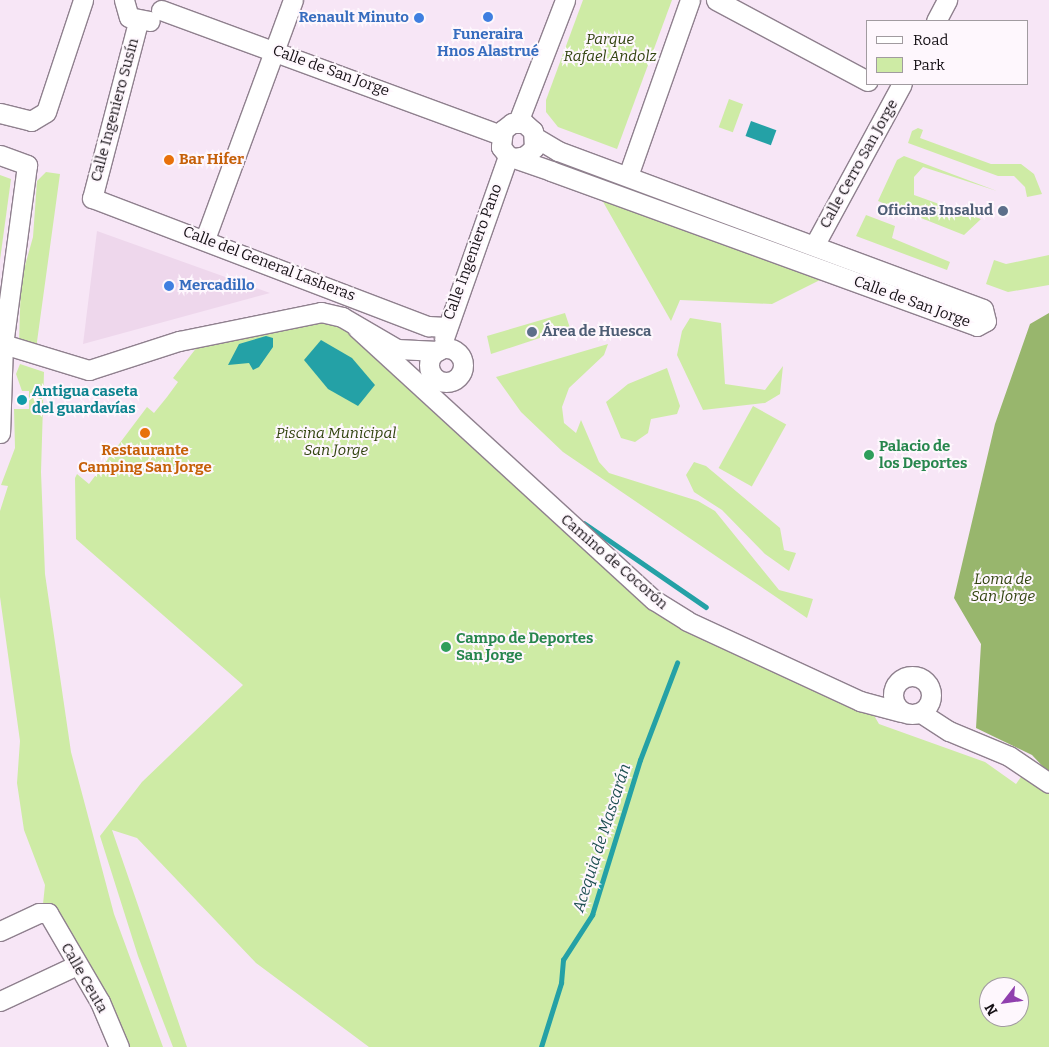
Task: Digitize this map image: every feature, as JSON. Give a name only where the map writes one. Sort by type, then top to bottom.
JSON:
[{"type":"street","points":[[0,112],[24,121],[36,120],[49,107],[83,0]]},
{"type":"street","points":[[124,0],[126,12],[138,22],[152,20],[161,5]]},
{"type":"street","points":[[205,239],[293,0]]},
{"type":"street","points":[[518,122],[565,0]]},
{"type":"street","points":[[628,176],[690,0]]},
{"type":"street","points":[[716,0],[866,80]]},
{"type":"street","points":[[937,20],[947,0]]},
{"type":"street","name":"Calle de San Jorge","points":[[161,5],[274,50],[500,135]]},
{"type":"street","name":"Calle Ingeniero Susín","points":[[92,198],[138,22]]},
{"type":"street","points":[[876,85],[899,90]]},
{"type":"street","name":"Calle Cerro San Jorge","points":[[815,244],[899,90]]},
{"type":"street","points":[[518,122],[529,126],[535,137],[530,153],[511,157],[501,147],[500,135],[507,126],[518,122]]},
{"type":"street","name":"Calle de San Jorge","points":[[511,157],[977,326],[986,321],[983,309],[815,244],[558,151],[535,137]]},
{"type":"street","points":[[0,154],[27,165],[2,343],[0,433]]},
{"type":"street","name":"Calle Ingeniero Pano","points":[[441,350],[446,327],[511,157]]},
{"type":"street","name":"Calle del General Lasheras","points":[[92,198],[205,239],[428,326],[446,327]]},
{"type":"street","points":[[2,343],[89,370],[179,341],[308,312],[332,314],[397,349],[441,350],[459,355],[462,371],[453,381],[434,375]]},
{"type":"street","name":"Camino de Cocorón","points":[[357,328],[670,611],[860,702],[901,712]]},
{"type":"street","points":[[439,402],[431,358],[441,350]]},
{"type":"street","name":"Camino de Cocorón","points":[[383,353],[434,375]]},
{"type":"street","points":[[921,712],[930,702],[930,689],[922,678],[909,676],[897,682],[892,694],[901,712],[921,712],[949,732],[1009,756],[1049,783]]},
{"type":"street","name":"Calle Ceuta","points":[[0,931],[45,912],[75,966],[100,1002],[119,1047]]},
{"type":"street","points":[[0,1001],[75,966]]},
{"type":"shaded area","name":"Mercadillo","points":[[97,231],[270,293],[83,344]]},
{"type":"green space","name":"Parque Rafael Andolz","points":[[583,0],[672,0],[617,149],[558,127],[546,112],[546,100]]},
{"type":"green space","points":[[729,99],[743,104],[733,132],[719,127]]},
{"type":"green space","points":[[918,128],[923,130],[920,138],[991,164],[1021,164],[1034,174],[1042,194],[1027,197],[1025,187],[1014,176],[998,176],[908,143],[912,131]]},
{"type":"green space","points":[[904,156],[997,191],[923,167],[914,177],[914,195],[981,219],[964,235],[878,201],[897,160]]},
{"type":"green space","points":[[46,172],[60,174],[36,349],[19,343],[21,280],[33,237],[37,181]]},
{"type":"green space","points":[[0,175],[11,179],[0,260]]},
{"type":"green space","points":[[602,200],[820,280],[772,304],[680,300],[671,321]]},
{"type":"green space","points":[[866,215],[895,226],[892,238],[950,262],[947,270],[856,236]]},
{"type":"green space","points":[[1049,255],[1049,285],[1008,292],[986,284],[994,260],[1006,264]]},
{"type":"green space","points":[[565,313],[570,328],[491,354],[487,336]]},
{"type":"green space","name":"Loma de San Jorge","points":[[1049,313],[1049,773],[1032,755],[976,728],[981,644],[954,598],[995,424],[1030,324]]},
{"type":"green space","points":[[690,318],[721,323],[725,384],[765,390],[783,366],[780,394],[765,403],[703,410],[677,355],[682,331]]},
{"type":"green space","name":"Piscina Municipal San Jorge","points":[[319,320],[343,326],[647,608],[652,604],[872,712],[879,724],[985,762],[1016,784],[1023,774],[1049,792],[1049,1047],[369,1047],[256,963],[137,838],[112,830],[187,1047],[173,1047],[138,956],[100,836],[142,782],[243,685],[76,539],[75,478],[77,474],[89,484],[147,407],[154,413],[167,397],[178,382],[173,378],[201,342]]},
{"type":"green space","points":[[608,344],[604,355],[569,388],[562,407],[564,423],[576,433],[581,420],[599,462],[609,473],[698,501],[715,511],[779,590],[813,599],[807,618],[563,452],[521,412],[496,377]]},
{"type":"green space","points":[[20,364],[44,372],[41,472],[45,574],[71,752],[114,914],[163,1047],[126,1047],[43,904],[45,885],[24,830],[17,783],[20,741],[0,597],[0,511],[8,486],[1,485],[15,448],[14,409],[29,409],[29,391],[22,391],[16,374]]},
{"type":"green space","points":[[667,368],[680,406],[677,414],[651,419],[648,433],[635,442],[621,438],[606,402],[628,384]]},
{"type":"green space","points":[[753,406],[786,424],[752,487],[719,468]]},
{"type":"green space","points":[[694,462],[706,466],[780,528],[784,550],[796,553],[789,571],[765,554],[722,510],[694,492],[686,475]]},
{"type":"water","points":[[751,121],[776,130],[771,145],[746,136]]},
{"type":"water","points":[[266,336],[273,338],[273,347],[259,367],[253,370],[249,363],[228,365],[239,344]]},
{"type":"water","points":[[321,340],[352,358],[375,385],[358,406],[328,389],[304,360]]},
{"type":"waterway","name":"Acequia de Mascarán","points":[[584,523],[706,607]]},
{"type":"waterway","name":"Acequia de Mascarán","points":[[541,1047],[561,983],[563,960],[592,915],[640,760],[677,663]]},
{"type":"place","name":"Funeraira Hnos Alastrué","points":[[488,17]]},
{"type":"place","name":"Renault Minuto","points":[[419,18]]},
{"type":"place","name":"Bar Hifer","points":[[169,160]]},
{"type":"place","name":"Oficinas Insalud","points":[[1003,211]]},
{"type":"place","name":"Mercadillo","points":[[169,286]]},
{"type":"place","name":"Área de Huesca","points":[[532,332]]},
{"type":"place","name":"Antigua caseta del guardavías","points":[[22,400]]},
{"type":"place","name":"Restaurante Camping San Jorge","points":[[145,433]]},
{"type":"place","name":"Palacio de los Deportes","points":[[869,455]]},
{"type":"place","name":"Campo de Deportes San Jorge","points":[[446,647]]}]
